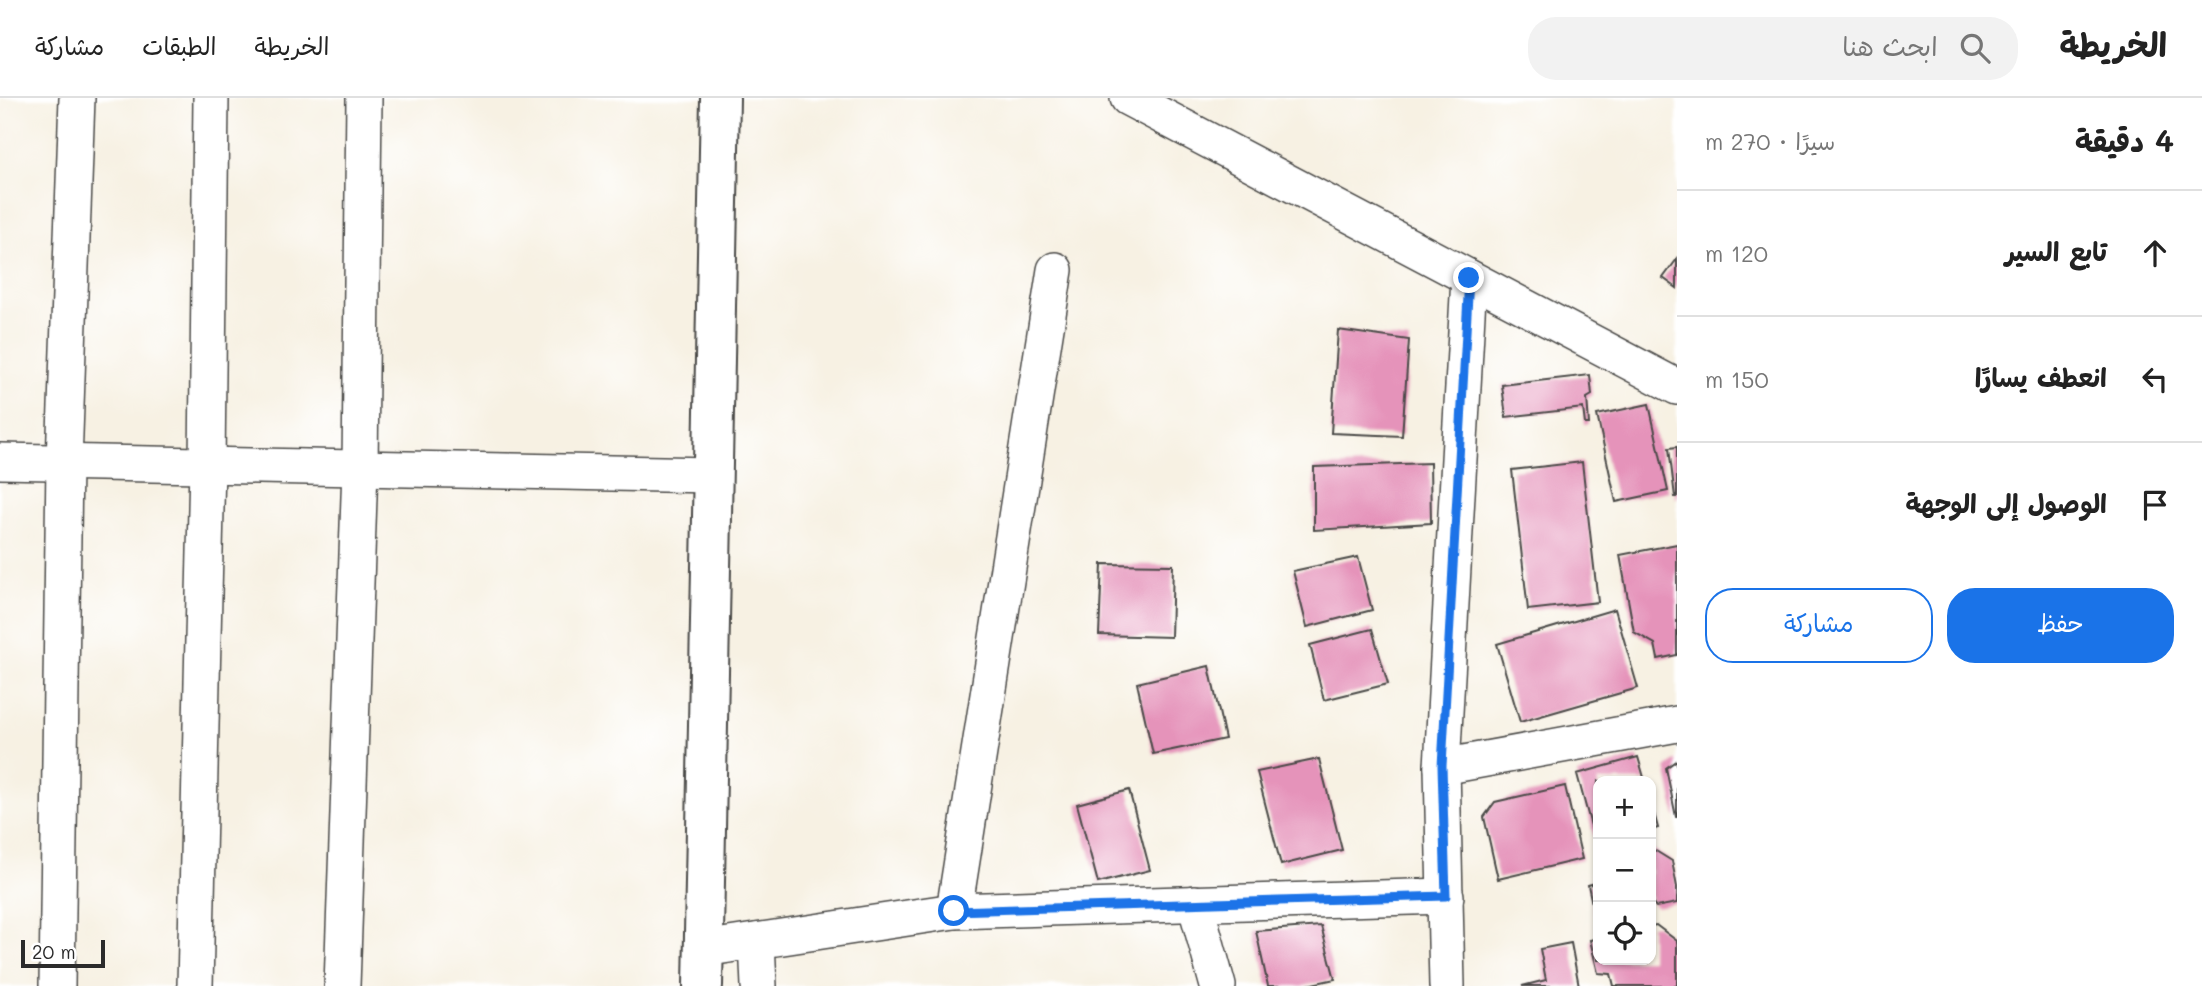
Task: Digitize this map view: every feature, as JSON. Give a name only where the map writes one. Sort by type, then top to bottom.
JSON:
[{"type":"main road","points":[[703,967],[720,98]]},
{"type":"street","points":[[57,986],[64,462],[77,98]]},
{"type":"street","points":[[195,986],[207,465],[211,98]]},
{"type":"street","points":[[342,986],[360,468],[364,98]]},
{"type":"street","points":[[1128,98],[1677,387]]},
{"type":"street","points":[[954,911],[1055,270]]},
{"type":"street","points":[[1447,986],[1442,766],[1469,278]]},
{"type":"street","points":[[0,461],[712,474]]},
{"type":"street","points":[[1442,766],[1677,724]]},
{"type":"street","points":[[703,967],[757,941],[954,911],[1446,896]]},
{"type":"street","points":[[1195,904],[1218,986]]},
{"type":"street","points":[[757,941],[759,986]]},
{"type":"building","points":[[1677,259],[1677,288],[1663,278]]},
{"type":"building","points":[[1338,330],[1409,340],[1402,436],[1331,433]]},
{"type":"building","points":[[1590,375],[1592,395],[1587,398],[1589,424],[1585,424],[1583,408],[1506,417],[1502,385]]},
{"type":"building","points":[[1649,404],[1668,491],[1616,502],[1597,415]]},
{"type":"building","points":[[1677,447],[1677,497],[1675,497],[1669,448]]},
{"type":"building","points":[[1582,462],[1598,602],[1528,610],[1512,470]]},
{"type":"building","points":[[1430,463],[1431,523],[1314,530],[1314,467]]},
{"type":"building","points":[[1677,544],[1677,655],[1658,659],[1655,644],[1634,632],[1620,555]]},
{"type":"building","points":[[1358,557],[1372,610],[1307,627],[1293,571]]},
{"type":"building","points":[[1102,564],[1173,565],[1171,637],[1099,635]]},
{"type":"building","points":[[1615,609],[1638,688],[1520,722],[1497,644]]},
{"type":"building","points":[[1372,629],[1388,684],[1324,700],[1310,645]]},
{"type":"building","points":[[1209,666],[1225,739],[1153,754],[1137,683]]},
{"type":"building","points":[[1638,757],[1644,776],[1593,776],[1593,833],[1577,774]]},
{"type":"building","points":[[1319,759],[1342,850],[1281,865],[1257,772]]},
{"type":"building","points":[[1677,760],[1677,817],[1676,817],[1666,768]]},
{"type":"building","points":[[1565,786],[1582,859],[1498,879],[1484,817],[1495,802]]},
{"type":"building","points":[[1129,790],[1150,870],[1098,883],[1077,804]]},
{"type":"building","points":[[1656,851],[1672,861],[1677,903],[1656,907]]},
{"type":"building","points":[[1593,884],[1593,908],[1588,885]]},
{"type":"building","points":[[1656,925],[1677,941],[1677,986],[1614,986],[1611,974],[1598,973],[1596,965],[1656,965]]},
{"type":"building","points":[[1321,926],[1335,979],[1303,986],[1268,986],[1256,931]]},
{"type":"building","points":[[1571,943],[1579,986],[1522,986],[1546,980],[1540,949]]},
{"type":"route","points":[[954,911],[1446,896],[1442,766],[1469,278]]}]
